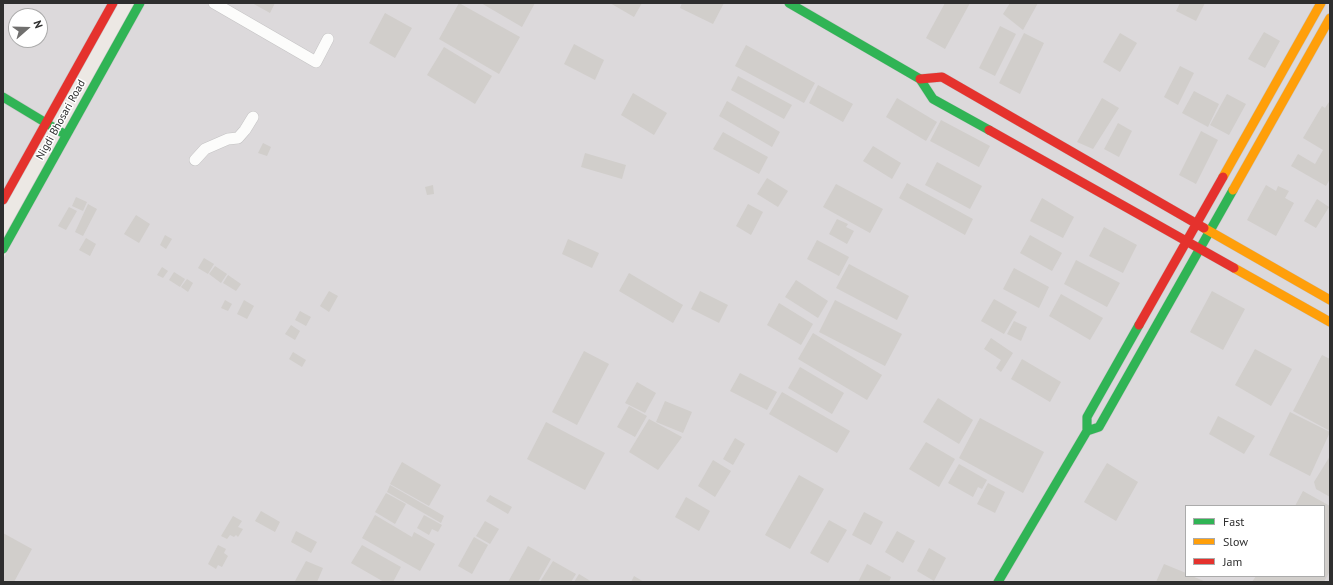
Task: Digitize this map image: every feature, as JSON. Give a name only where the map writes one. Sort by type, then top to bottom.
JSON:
[{"type":"street","name":"Nigdi Bhosari Road","points":[[3,200],[113,3]]},
{"type":"street","name":"Nigdi Bhosari Road","points":[[3,249],[140,3]]},
{"type":"street","points":[[214,3],[316,62],[328,39]]},
{"type":"street","points":[[789,3],[920,78],[933,99],[1187,240],[1330,322]]},
{"type":"street","points":[[998,582],[1087,431],[1087,417],[1187,240],[1195,223],[1321,3]]},
{"type":"street","points":[[1087,431],[1099,427],[1330,18]]},
{"type":"street","points":[[920,78],[942,77],[1330,300]]},
{"type":"street","points":[[3,97],[66,135]]},
{"type":"street","points":[[195,160],[205,149],[228,138],[238,138],[246,130],[253,117]]},
{"type":"shaded area","points":[[3,3],[108,3],[3,193]]},
{"type":"shaded area","points":[[144,3],[1330,3],[1330,582],[3,582],[3,259]]},
{"type":"building","points":[[252,3],[275,3],[270,13]]},
{"type":"building","points":[[459,3],[520,37],[499,74],[439,39]]},
{"type":"building","points":[[481,3],[535,3],[522,27]]},
{"type":"building","points":[[610,3],[642,3],[634,17]]},
{"type":"building","points":[[682,3],[724,3],[713,24],[680,8]]},
{"type":"building","points":[[945,3],[970,3],[945,49],[926,38]]},
{"type":"building","points":[[1010,3],[1038,3],[1023,30],[1003,14]]},
{"type":"building","points":[[1180,3],[1205,3],[1196,21],[1176,11]]},
{"type":"building","points":[[385,13],[412,28],[395,58],[369,43]]},
{"type":"building","points":[[1000,26],[1016,34],[995,76],[979,68]]},
{"type":"building","points":[[1264,32],[1280,41],[1265,68],[1248,59]]},
{"type":"building","points":[[1024,33],[1044,43],[1020,94],[999,83]]},
{"type":"building","points":[[1120,33],[1137,43],[1120,72],[1103,62]]},
{"type":"building","points":[[574,44],[604,60],[595,80],[564,64]]},
{"type":"building","points":[[746,45],[815,83],[804,103],[735,66]]},
{"type":"building","points":[[444,47],[492,76],[475,104],[427,75]]},
{"type":"building","points":[[1180,66],[1194,73],[1178,105],[1164,97]]},
{"type":"building","points":[[738,76],[792,105],[784,119],[731,90]]},
{"type":"building","points":[[818,85],[853,104],[843,122],[809,103]]},
{"type":"building","points":[[1194,91],[1219,104],[1208,127],[1182,113]]},
{"type":"building","points":[[633,93],[667,113],[654,135],[621,115]]},
{"type":"building","points":[[1227,94],[1246,104],[1229,135],[1210,125]]},
{"type":"building","points":[[897,98],[937,122],[926,141],[886,117]]},
{"type":"building","points":[[1102,98],[1119,108],[1093,149],[1077,142]]},
{"type":"building","points":[[727,101],[780,132],[772,147],[719,116]]},
{"type":"building","points":[[1329,102],[1330,179],[1326,186],[1291,166],[1298,154],[1315,164],[1323,150],[1303,138],[1322,106],[1325,108]]},
{"type":"building","points":[[941,120],[990,146],[979,167],[930,141]]},
{"type":"building","points":[[1118,123],[1132,131],[1119,157],[1104,149]]},
{"type":"building","points":[[1201,131],[1218,140],[1196,184],[1179,175]]},
{"type":"building","points":[[723,132],[768,157],[759,174],[713,149]]},
{"type":"building","points":[[263,143],[271,147],[267,156],[258,153]]},
{"type":"building","points":[[873,146],[901,163],[892,179],[863,161]]},
{"type":"building","points":[[585,153],[626,165],[622,179],[581,167]]},
{"type":"building","points":[[937,162],[982,186],[970,209],[925,185]]},
{"type":"building","points":[[767,178],[788,191],[778,207],[757,194]]},
{"type":"building","points":[[907,183],[973,219],[965,235],[899,198]]},
{"type":"building","points":[[836,184],[883,209],[870,233],[823,207]]},
{"type":"building","points":[[433,185],[434,194],[427,195],[425,187]]},
{"type":"building","points":[[1266,185],[1276,191],[1278,186],[1289,191],[1285,198],[1294,203],[1276,236],[1247,220]]},
{"type":"building","points":[[76,197],[87,202],[83,211],[72,206]]},
{"type":"building","points":[[1042,198],[1074,217],[1063,238],[1030,221]]},
{"type":"building","points":[[1317,199],[1329,207],[1316,228],[1304,221]]},
{"type":"building","points":[[88,204],[97,209],[83,236],[75,232]]},
{"type":"building","points":[[748,204],[763,212],[751,235],[736,226]]},
{"type":"building","points":[[69,207],[77,211],[66,230],[58,226]]},
{"type":"building","points":[[136,215],[150,224],[139,243],[124,234]]},
{"type":"building","points":[[837,219],[848,224],[846,227],[854,231],[847,244],[829,234]]},
{"type":"building","points":[[1104,227],[1137,245],[1123,273],[1089,256]]},
{"type":"building","points":[[165,235],[172,239],[166,249],[160,245]]},
{"type":"building","points":[[1030,235],[1062,253],[1052,271],[1020,253]]},
{"type":"building","points":[[86,238],[96,244],[90,256],[79,250]]},
{"type":"building","points":[[568,239],[599,253],[592,268],[562,254]]},
{"type":"building","points":[[817,240],[849,257],[839,276],[807,259]]},
{"type":"building","points":[[204,258],[214,264],[208,274],[198,268]]},
{"type":"building","points":[[1076,260],[1120,283],[1107,307],[1064,284]]},
{"type":"building","points":[[849,264],[909,296],[897,320],[836,288]]},
{"type":"building","points":[[215,266],[227,274],[221,283],[209,274]]},
{"type":"building","points":[[162,267],[168,271],[163,278],[157,275]]},
{"type":"building","points":[[1014,268],[1049,287],[1039,308],[1003,289]]},
{"type":"building","points":[[174,272],[185,279],[180,287],[169,280]]},
{"type":"building","points":[[629,273],[683,305],[673,323],[619,291]]},
{"type":"building","points":[[228,275],[241,284],[236,291],[223,283]]},
{"type":"building","points":[[187,279],[193,283],[188,292],[181,287]]},
{"type":"building","points":[[796,280],[828,301],[818,318],[785,297]]},
{"type":"building","points":[[329,291],[338,296],[329,312],[320,306]]},
{"type":"building","points":[[700,291],[728,305],[719,323],[691,309]]},
{"type":"building","points":[[1212,291],[1245,309],[1223,350],[1190,332]]},
{"type":"building","points":[[1061,294],[1103,318],[1090,340],[1049,316]]},
{"type":"building","points":[[994,299],[1017,312],[1004,334],[981,321]]},
{"type":"building","points":[[225,300],[232,304],[228,311],[221,308]]},
{"type":"building","points":[[244,300],[254,306],[247,319],[237,314]]},
{"type":"building","points":[[835,300],[902,334],[885,366],[819,332]]},
{"type":"building","points":[[779,303],[813,324],[801,345],[767,325]]},
{"type":"building","points":[[300,311],[311,317],[306,326],[295,320]]},
{"type":"building","points":[[1014,321],[1027,327],[1021,341],[1007,334]]},
{"type":"building","points":[[291,325],[300,331],[295,340],[285,334]]},
{"type":"building","points":[[813,333],[882,375],[867,400],[798,359]]},
{"type":"building","points":[[991,338],[1013,353],[1001,372],[996,368],[1001,360],[984,349]]},
{"type":"building","points":[[1255,349],[1292,369],[1271,406],[1235,385]]},
{"type":"building","points":[[584,351],[609,364],[577,425],[552,412]]},
{"type":"building","points":[[293,352],[306,360],[302,367],[289,359]]},
{"type":"building","points":[[1322,355],[1330,359],[1330,431],[1293,411]]},
{"type":"building","points":[[1022,359],[1061,382],[1050,402],[1011,379]]},
{"type":"building","points":[[800,367],[844,393],[832,414],[788,388]]},
{"type":"building","points":[[740,373],[777,392],[767,410],[730,391]]},
{"type":"building","points":[[637,382],[656,393],[645,413],[625,403]]},
{"type":"building","points":[[782,392],[850,431],[837,453],[769,414]]},
{"type":"building","points":[[938,398],[973,420],[959,444],[923,422]]},
{"type":"building","points":[[665,401],[692,412],[683,433],[656,422]]},
{"type":"building","points":[[629,406],[647,416],[635,437],[617,427]]},
{"type":"building","points":[[1290,412],[1330,432],[1310,476],[1269,455]]},
{"type":"building","points":[[1218,416],[1255,436],[1244,454],[1209,434]]},
{"type":"building","points":[[980,418],[1044,452],[1023,493],[959,458]]},
{"type":"building","points":[[649,419],[682,437],[658,470],[629,452]]},
{"type":"building","points":[[546,422],[605,453],[585,490],[527,459]]},
{"type":"building","points":[[735,438],[745,444],[733,465],[723,459]]},
{"type":"building","points":[[926,442],[955,459],[939,487],[909,469]]},
{"type":"building","points":[[1330,456],[1330,497],[1316,489],[1314,482]]},
{"type":"building","points":[[713,460],[731,471],[715,497],[698,486]]},
{"type":"building","points":[[402,462],[441,485],[429,506],[390,484]]},
{"type":"building","points":[[1107,463],[1138,482],[1116,521],[1084,502]]},
{"type":"building","points":[[959,464],[987,480],[982,489],[978,487],[973,497],[948,483]]},
{"type":"building","points":[[799,475],[824,489],[790,549],[765,535]]},
{"type":"building","points":[[988,483],[1005,492],[995,513],[977,504]]},
{"type":"building","points":[[390,485],[444,516],[441,523],[387,492]]},
{"type":"building","points":[[1303,491],[1330,506],[1330,571],[1324,582],[1252,582],[1255,577],[1325,577],[1325,505],[1296,505]]},
{"type":"building","points":[[386,493],[406,504],[395,524],[375,512]]},
{"type":"building","points":[[490,495],[512,507],[508,514],[486,501]]},
{"type":"building","points":[[686,497],[710,511],[699,531],[675,517]]},
{"type":"building","points":[[261,511],[280,522],[275,532],[255,521]]},
{"type":"building","points":[[864,512],[883,522],[871,545],[852,535]]},
{"type":"building","points":[[375,515],[412,537],[414,532],[435,544],[420,571],[362,538]]},
{"type":"building","points":[[424,515],[442,525],[438,532],[432,529],[429,535],[417,528]]},
{"type":"building","points":[[233,516],[242,521],[238,527],[243,529],[238,537],[236,535],[234,537],[230,535],[227,539],[221,536]]},
{"type":"building","points":[[829,520],[847,530],[828,563],[810,553]]},
{"type":"building","points":[[485,521],[499,529],[490,544],[476,536]]},
{"type":"building","points":[[296,531],[317,542],[311,553],[291,542]]},
{"type":"building","points":[[897,531],[915,541],[903,563],[885,552]]},
{"type":"building","points":[[3,533],[32,549],[14,582],[3,582]]},
{"type":"building","points":[[474,537],[488,545],[472,574],[458,566]]},
{"type":"building","points":[[218,545],[226,549],[224,553],[228,556],[222,567],[218,565],[216,569],[208,564]]},
{"type":"building","points":[[362,545],[401,567],[393,582],[384,582],[351,563]]},
{"type":"building","points":[[528,546],[551,559],[538,582],[508,582]]},
{"type":"building","points":[[929,548],[946,558],[934,581],[917,571]]},
{"type":"building","points":[[306,561],[323,568],[317,582],[295,581]]},
{"type":"building","points":[[553,561],[576,574],[571,582],[540,582]]},
{"type":"building","points":[[867,564],[891,577],[889,582],[858,582]]},
{"type":"building","points":[[1164,564],[1185,573],[1185,577],[1194,577],[1206,582],[1156,582]]},
{"type":"building","points":[[579,574],[592,582],[574,582]]},
{"type":"building","points":[[634,576],[644,582],[631,582]]},
{"type":"traffic: fast","points":[[3,249],[140,3]]},
{"type":"traffic: fast","points":[[789,3],[920,79],[933,99],[989,130]]},
{"type":"traffic: fast","points":[[3,97],[66,135]]},
{"type":"traffic: fast","points":[[1087,431],[1099,427],[1233,190]]},
{"type":"traffic: fast","points":[[998,582],[1087,431],[1087,417],[1139,325]]},
{"type":"traffic: slow","points":[[1223,177],[1321,3]]},
{"type":"traffic: slow","points":[[1233,190],[1330,18]]},
{"type":"traffic: slow","points":[[1204,228],[1330,300]]},
{"type":"traffic: slow","points":[[1234,268],[1330,322]]},
{"type":"traffic: jam","points":[[3,200],[113,3]]},
{"type":"traffic: jam","points":[[920,79],[942,77],[1204,228]]},
{"type":"traffic: jam","points":[[989,130],[1234,268]]},
{"type":"traffic: jam","points":[[1139,325],[1223,177]]}]
